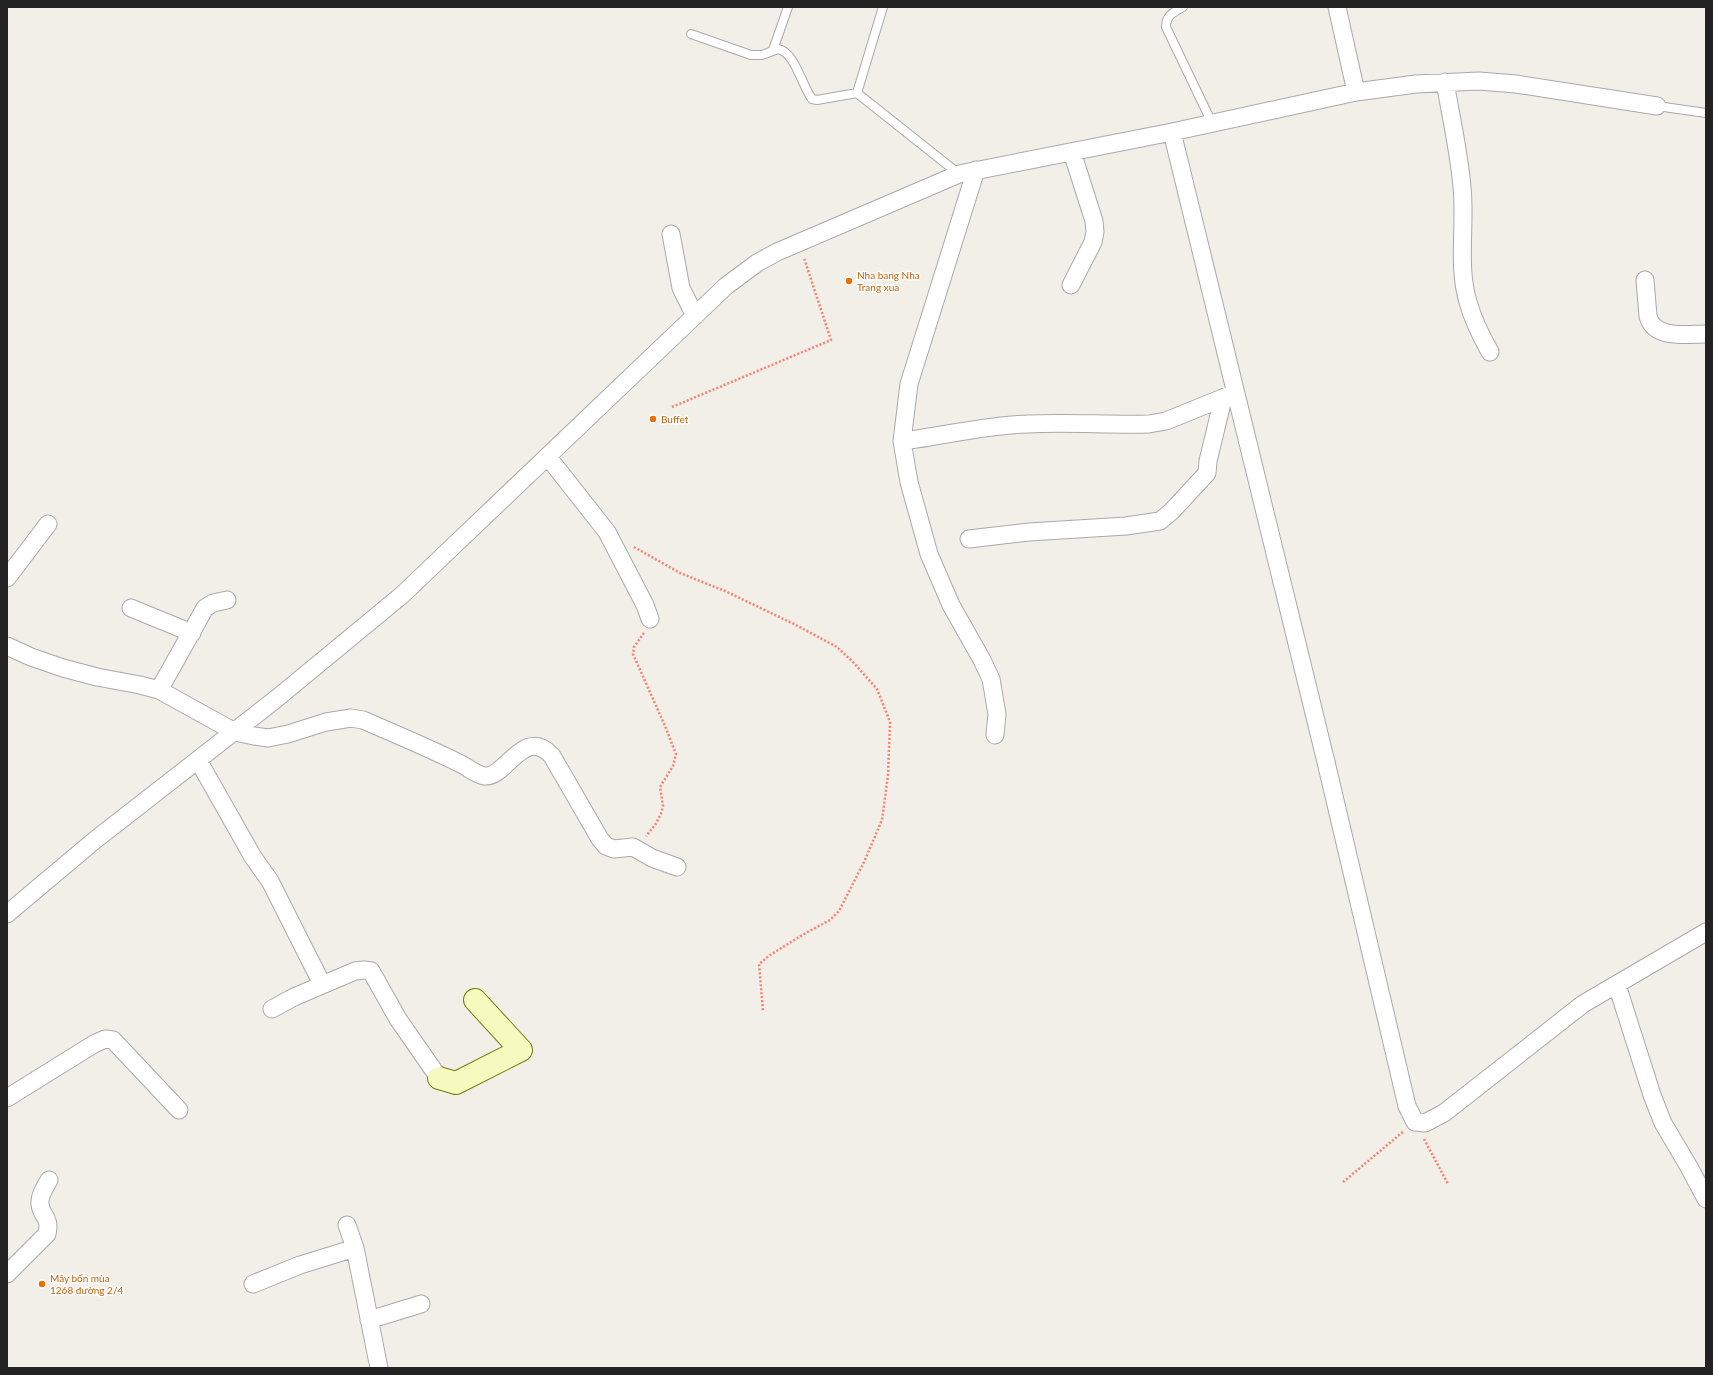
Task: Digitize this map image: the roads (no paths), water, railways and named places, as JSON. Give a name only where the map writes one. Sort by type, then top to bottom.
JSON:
[{"type":"main road","points":[[439,1078],[456,1083],[521,1050],[475,1000]]},
{"type":"street","points":[[1337,7],[1356,92]]},
{"type":"street","points":[[7,914],[95,840],[235,732],[402,595],[695,316],[741,274],[776,252],[959,174],[1172,132],[1356,92],[1416,84],[1479,81],[1516,84],[1657,106]]},
{"type":"street","points":[[1445,82],[1462,186],[1464,216],[1462,248],[1468,302],[1478,330],[1490,352]]},
{"type":"street","points":[[1172,132],[1229,396],[1326,762],[1408,1106],[1415,1122],[1425,1123],[1444,1113],[1583,1004],[1706,932]]},
{"type":"street","points":[[1071,285],[1093,242],[1096,232],[1094,220],[1072,152]]},
{"type":"street","points":[[976,170],[909,384],[902,441],[909,482],[928,554],[951,605],[991,679],[997,714],[995,735]]},
{"type":"street","points":[[671,234],[681,288],[695,316]]},
{"type":"street","points":[[1644,280],[1648,316],[1655,329],[1660,332],[1672,334],[1706,334]]},
{"type":"street","points":[[902,441],[936,437],[986,427],[1026,424],[1149,424],[1166,421],[1229,396]]},
{"type":"street","points":[[969,538],[1029,532],[1126,526],[1160,521],[1172,511],[1207,473],[1208,461],[1229,396]]},
{"type":"street","points":[[548,457],[607,532],[645,605],[650,619]]},
{"type":"street","points":[[7,578],[48,524]]},
{"type":"street","points":[[159,690],[209,605],[227,600]]},
{"type":"street","points":[[131,608],[192,633]]},
{"type":"street","points":[[7,646],[31,657],[63,668],[159,690],[235,732],[268,738],[288,734],[326,722],[351,718],[363,720],[461,764],[478,774],[487,776],[494,773],[520,751],[530,747],[540,746],[547,750],[552,756],[584,812],[606,846],[614,849],[633,847],[652,858],[677,867]]},
{"type":"street","points":[[198,760],[253,857],[270,881],[322,984]]},
{"type":"street","points":[[272,1009],[322,984],[355,971],[371,971],[398,1019],[439,1078]]},
{"type":"street","points":[[1617,985],[1652,1095],[1663,1123],[1690,1167],[1706,1199]]},
{"type":"street","points":[[7,1098],[105,1039],[113,1040],[179,1110]]},
{"type":"street","points":[[7,1274],[47,1234],[49,1225],[40,1204],[41,1197],[49,1180]]},
{"type":"street","points":[[347,1225],[355,1248],[379,1368]]},
{"type":"street","points":[[253,1284],[300,1265],[355,1248]]},
{"type":"street","points":[[369,1320],[421,1304]]},
{"type":"lane","points":[[773,50],[788,7]]},
{"type":"lane","points":[[858,93],[884,7]]},
{"type":"lane","points":[[1183,7],[1170,15],[1166,20],[1166,27],[1212,123]]},
{"type":"lane","points":[[691,34],[751,55],[762,55],[778,49],[785,52],[796,68],[812,99],[817,100],[858,93],[959,174]]},
{"type":"lane","points":[[1657,106],[1706,113]]},
{"type":"place","name":"Nha bang Nha Trang xua","points":[[849,281]]},
{"type":"place","name":"Buffet","points":[[653,419]]},
{"type":"place","name":"Mây bốn mùa 1268 đường 2/4","points":[[42,1284]]}]
